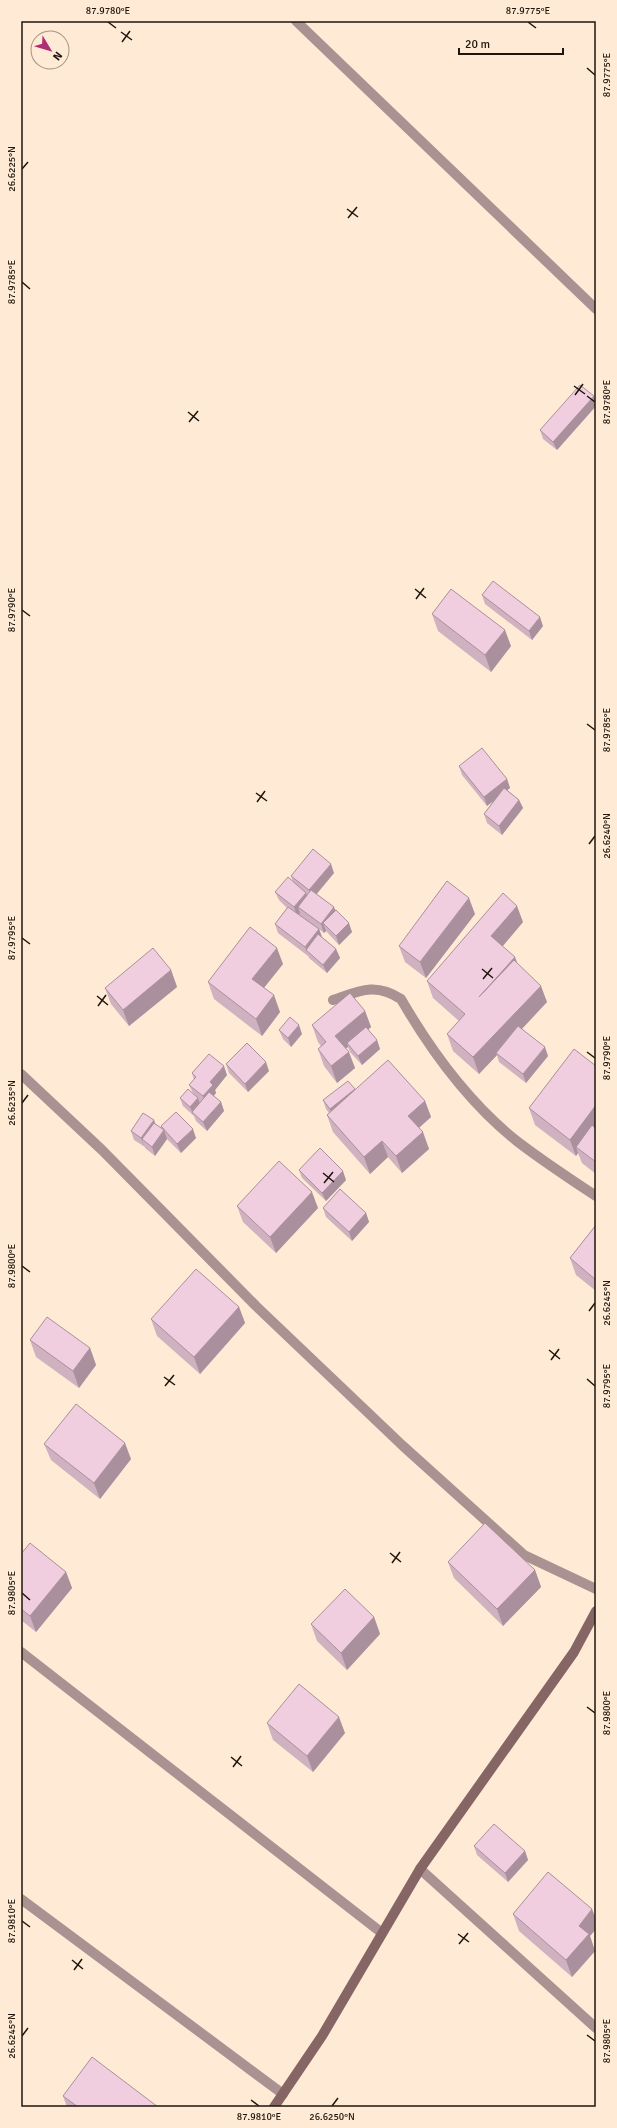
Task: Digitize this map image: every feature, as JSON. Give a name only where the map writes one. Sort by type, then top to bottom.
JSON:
[{"type":"street","points":[[296,21],[596,309]]},
{"type":"street","points":[[333,1000],[370,988],[390,992],[401,999],[446,1069],[486,1112],[518,1142],[596,1196]]},
{"type":"street","points":[[21,1074],[102,1150],[256,1306],[403,1446],[524,1555],[596,1589]]},
{"type":"street","points":[[274,2107],[322,2036],[420,1869],[574,1652],[596,1611]]},
{"type":"street","points":[[21,1652],[382,1933]]},
{"type":"street","points":[[420,1869],[596,2028]]},
{"type":"street","points":[[21,1899],[283,2094]]},
{"type":"building","points":[[580,385],[594,396],[553,442],[540,430]]},
{"type":"building","points":[[493,581],[540,617],[529,631],[482,595]]},
{"type":"building","points":[[451,589],[505,630],[485,655],[432,614]]},
{"type":"building","points":[[482,748],[507,779],[484,797],[459,766]]},
{"type":"building","points":[[504,788],[519,800],[499,826],[484,814]]},
{"type":"building","points":[[313,849],[331,864],[309,890],[291,876]]},
{"type":"building","points":[[288,877],[306,893],[294,907],[275,892]]},
{"type":"building","points":[[447,881],[469,898],[420,962],[399,946]]},
{"type":"building","points":[[311,890],[334,907],[321,924],[298,907]]},
{"type":"building","points":[[503,893],[517,906],[491,936],[515,957],[479,997],[514,960],[541,986],[473,1057],[447,1034],[465,1014],[427,981]]},
{"type":"building","points":[[288,907],[319,929],[305,947],[275,924]]},
{"type":"building","points":[[336,910],[349,923],[336,936],[323,923]]},
{"type":"building","points":[[250,927],[277,948],[252,979],[274,995],[256,1019],[208,982]]},
{"type":"building","points":[[318,934],[336,949],[323,965],[306,950]]},
{"type":"building","points":[[153,948],[171,970],[123,1010],[105,988]]},
{"type":"building","points":[[350,993],[365,1011],[335,1036],[349,1052],[331,1066],[318,1049],[326,1042],[312,1025]]},
{"type":"building","points":[[290,1017],[299,1025],[288,1038],[279,1030]]},
{"type":"building","points":[[518,1026],[545,1047],[523,1074],[496,1053]]},
{"type":"building","points":[[366,1027],[377,1040],[358,1056],[347,1043]]},
{"type":"building","points":[[247,1043],[266,1062],[245,1084],[226,1064]]},
{"type":"building","points":[[574,1049],[596,1066],[596,1105],[570,1140],[529,1108]]},
{"type":"building","points":[[209,1054],[224,1066],[210,1082],[213,1085],[203,1096],[189,1085],[196,1077],[192,1073]]},
{"type":"building","points":[[388,1060],[425,1101],[408,1116],[423,1132],[396,1156],[382,1141],[364,1157],[327,1115]]},
{"type":"building","points":[[348,1081],[355,1089],[330,1109],[323,1100]]},
{"type":"building","points":[[188,1089],[198,1098],[190,1107],[180,1098]]},
{"type":"building","points":[[209,1092],[221,1102],[203,1122],[192,1112]]},
{"type":"building","points":[[176,1112],[193,1129],[177,1144],[161,1126]]},
{"type":"building","points":[[143,1113],[154,1120],[141,1138],[131,1131]]},
{"type":"building","points":[[154,1123],[164,1130],[152,1147],[142,1139]]},
{"type":"building","points":[[592,1125],[596,1129],[596,1162],[576,1147]]},
{"type":"building","points":[[320,1148],[343,1171],[322,1193],[299,1170]]},
{"type":"building","points":[[279,1161],[312,1192],[270,1237],[237,1206]]},
{"type":"building","points":[[340,1189],[366,1213],[349,1232],[323,1208]]},
{"type":"building","points":[[596,1225],[596,1280],[570,1258]]},
{"type":"building","points":[[196,1269],[239,1307],[194,1357],[151,1319]]},
{"type":"building","points":[[47,1317],[90,1348],[73,1371],[30,1340]]},
{"type":"building","points":[[76,1404],[125,1443],[94,1483],[44,1444]]},
{"type":"building","points":[[485,1523],[535,1570],[497,1609],[448,1562]]},
{"type":"building","points":[[30,1543],[66,1572],[30,1616],[21,1609],[21,1554]]},
{"type":"building","points":[[345,1589],[374,1617],[341,1653],[311,1624]]},
{"type":"building","points":[[299,1684],[339,1717],[307,1756],[267,1723]]},
{"type":"building","points":[[494,1824],[525,1851],[505,1873],[474,1846]]},
{"type":"building","points":[[548,1872],[592,1909],[579,1926],[589,1934],[566,1960],[513,1914]]},
{"type":"building","points":[[92,2057],[158,2107],[78,2107],[63,2096]]}]
